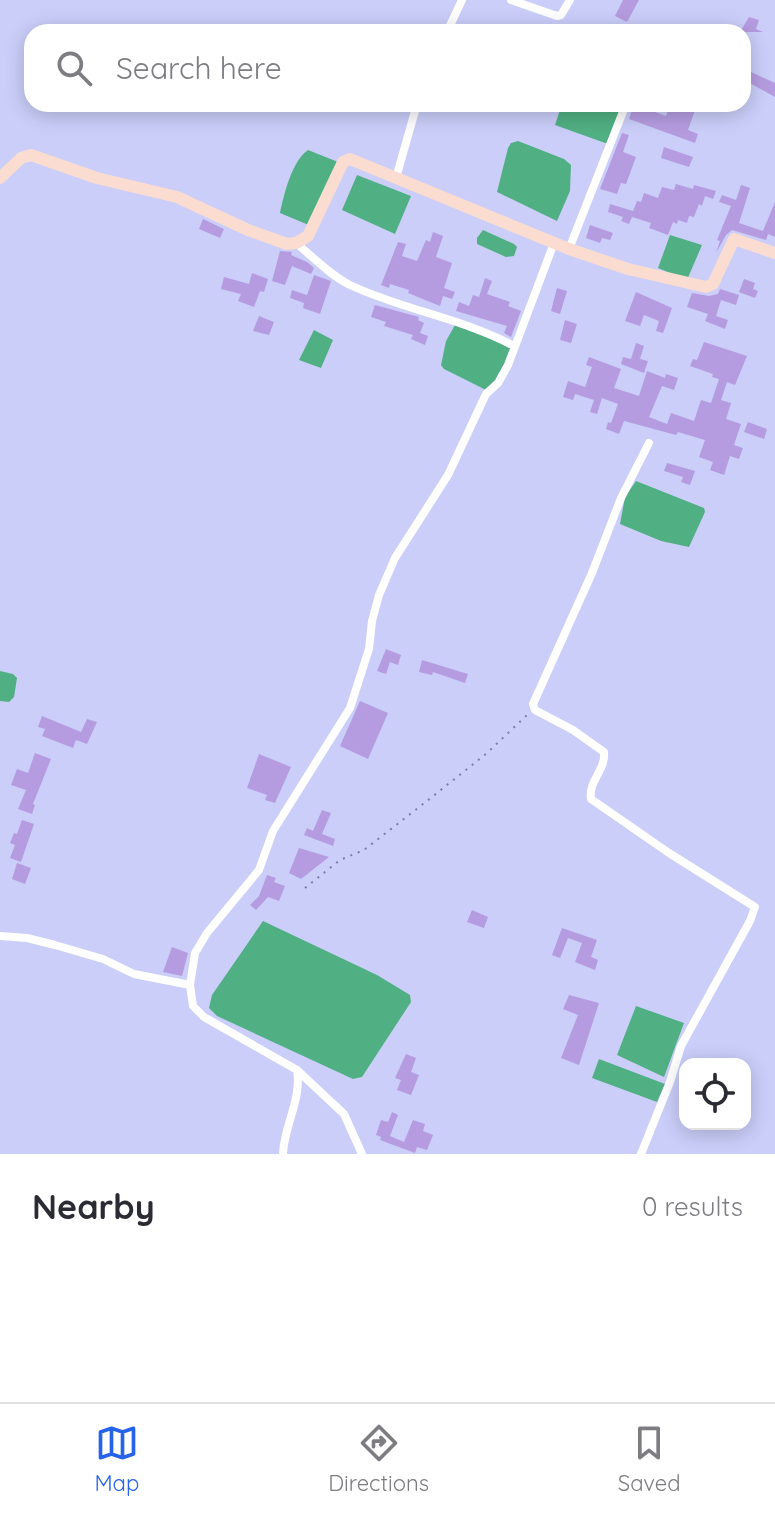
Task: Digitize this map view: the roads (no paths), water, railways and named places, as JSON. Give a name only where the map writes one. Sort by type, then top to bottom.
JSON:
[{"type":"main road","points":[[0,178],[21,158],[31,155],[97,178],[177,197],[248,230],[287,244],[308,236],[346,159],[569,249],[628,269],[706,287],[713,284],[734,239],[775,253]]},
{"type":"street","points":[[451,24],[462,0]]},
{"type":"street","points":[[511,0],[557,16],[561,15],[570,0]]},
{"type":"street","points":[[396,178],[415,112]]},
{"type":"street","points":[[569,249],[623,112]]},
{"type":"street","points":[[296,243],[350,285],[459,322],[514,346]]},
{"type":"street","points":[[362,1154],[344,1114],[297,1070],[204,1017],[193,1006],[190,985],[195,953],[207,933],[259,870],[273,831],[350,708],[369,649],[379,595],[395,558],[448,475],[486,394],[498,383],[508,365],[554,243]]},
{"type":"street","points":[[641,1154],[681,1046],[755,907],[591,799],[590,791],[604,763],[604,752],[534,708],[534,698],[592,573],[621,498],[649,443]]},
{"type":"street","points":[[0,936],[55,945],[103,959],[134,974],[190,985]]},
{"type":"street","points":[[283,1154],[300,1087],[297,1070]]}]
